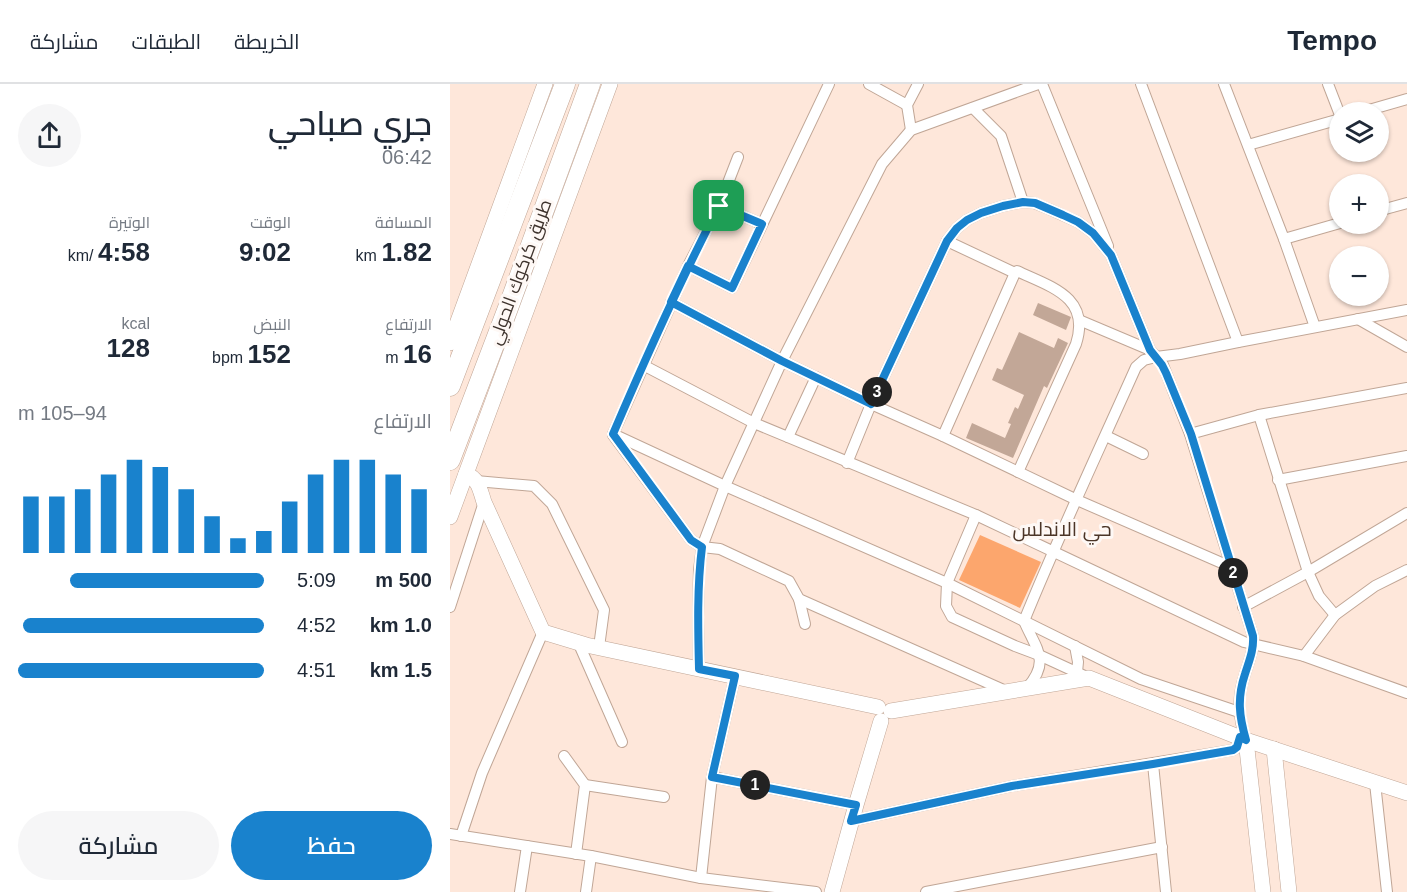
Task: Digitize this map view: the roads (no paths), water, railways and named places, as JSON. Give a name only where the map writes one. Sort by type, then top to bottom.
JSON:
[{"type":"highway","name":"طريق كركوك الحولي","points":[[450,386],[481,284],[565,84]]},
{"type":"highway","name":"طريق كركوك الحولي","points":[[450,460],[516,314],[590,84]]},
{"type":"main road","points":[[450,343],[481,284],[545,84]]},
{"type":"main road","points":[[450,518],[471,478],[516,314],[610,84]]},
{"type":"main road","points":[[471,478],[543,632],[883,713],[1006,692],[1083,675],[1243,739],[1407,793]]},
{"type":"main road","points":[[832,892],[883,713]]},
{"type":"main road","points":[[1243,739],[1263,892]]},
{"type":"main road","points":[[1274,749],[1289,892]]},
{"type":"street","points":[[688,266],[732,288],[829,84]]},
{"type":"street","points":[[869,84],[907,105]]},
{"type":"street","points":[[911,130],[907,105],[918,84]]},
{"type":"street","points":[[699,669],[699,570],[702,547],[725,486],[782,361],[882,164],[911,130],[1040,84],[1153,353],[1166,373],[1191,434],[1253,636],[1254,645],[1240,693],[1239,712],[1243,739],[1233,750],[1012,786],[851,821]]},
{"type":"street","points":[[1141,84],[1238,342]]},
{"type":"street","points":[[1224,84],[1284,239],[1315,327]]},
{"type":"street","points":[[1328,84],[1335,102]]},
{"type":"street","points":[[1389,104],[1407,99]]},
{"type":"street","points":[[973,108],[1001,136],[1023,202]]},
{"type":"street","points":[[1248,145],[1329,120]]},
{"type":"street","points":[[613,434],[671,302],[719,206],[738,157]]},
{"type":"street","points":[[847,463],[871,404],[947,241],[967,220],[1003,206],[1023,202],[1035,203],[1078,222],[1093,233],[1111,255]]},
{"type":"street","points":[[1389,208],[1407,202]]},
{"type":"street","points":[[719,206],[762,224]]},
{"type":"street","points":[[1284,239],[1329,226]]},
{"type":"street","points":[[947,241],[1015,273],[1017,271],[1065,295],[1072,302],[1079,320],[1080,332],[1076,344],[1018,472]]},
{"type":"street","points":[[943,436],[1015,273]]},
{"type":"street","points":[[671,302],[782,361],[871,404],[1077,500],[1231,567]]},
{"type":"street","points":[[1079,320],[1153,353],[1180,354],[1407,310]]},
{"type":"street","points":[[1395,312],[1407,319]]},
{"type":"street","points":[[1358,319],[1407,347]]},
{"type":"street","points":[[1027,688],[1038,672],[1041,662],[1024,621],[1052,552],[1136,367],[1153,353]]},
{"type":"street","points":[[643,365],[754,423],[976,515],[1244,642],[1304,656],[1407,693]]},
{"type":"street","points":[[788,437],[816,377]]},
{"type":"street","points":[[1191,434],[1259,415],[1407,388]]},
{"type":"street","points":[[1259,415],[1308,573],[1319,596],[1335,615]]},
{"type":"street","points":[[613,434],[725,486],[947,583],[1141,679],[1239,712]]},
{"type":"street","points":[[613,434],[691,540],[702,547],[720,549],[789,581],[799,599],[805,624]]},
{"type":"street","points":[[1106,436],[1143,454]]},
{"type":"street","points":[[1278,480],[1407,456]]},
{"type":"street","points":[[471,478],[534,486],[552,504],[604,610],[599,647]]},
{"type":"street","points":[[450,607],[484,502]]},
{"type":"street","points":[[1243,607],[1308,573],[1407,513]]},
{"type":"street","points":[[976,515],[947,583],[946,606],[952,617],[1083,675]]},
{"type":"street","points":[[1304,656],[1335,615],[1375,586],[1407,570]]},
{"type":"street","points":[[799,599],[1006,692]]},
{"type":"street","points":[[543,632],[455,835],[591,856],[701,878],[816,892]]},
{"type":"street","points":[[578,642],[622,742]]},
{"type":"street","points":[[1075,646],[1083,675]]},
{"type":"street","points":[[701,878],[712,777],[735,676]]},
{"type":"street","points":[[564,756],[585,785],[576,854]]},
{"type":"street","points":[[1153,764],[1166,892]]},
{"type":"street","points":[[712,777],[856,805]]},
{"type":"street","points":[[1374,783],[1387,892]]},
{"type":"street","points":[[585,785],[664,797]]},
{"type":"street","points":[[520,892],[527,846]]},
{"type":"street","points":[[926,892],[1162,847]]},
{"type":"street","points":[[586,892],[591,856]]},
{"type":"district","name":"حي الاندلس","points":[[1062,529]]}]
